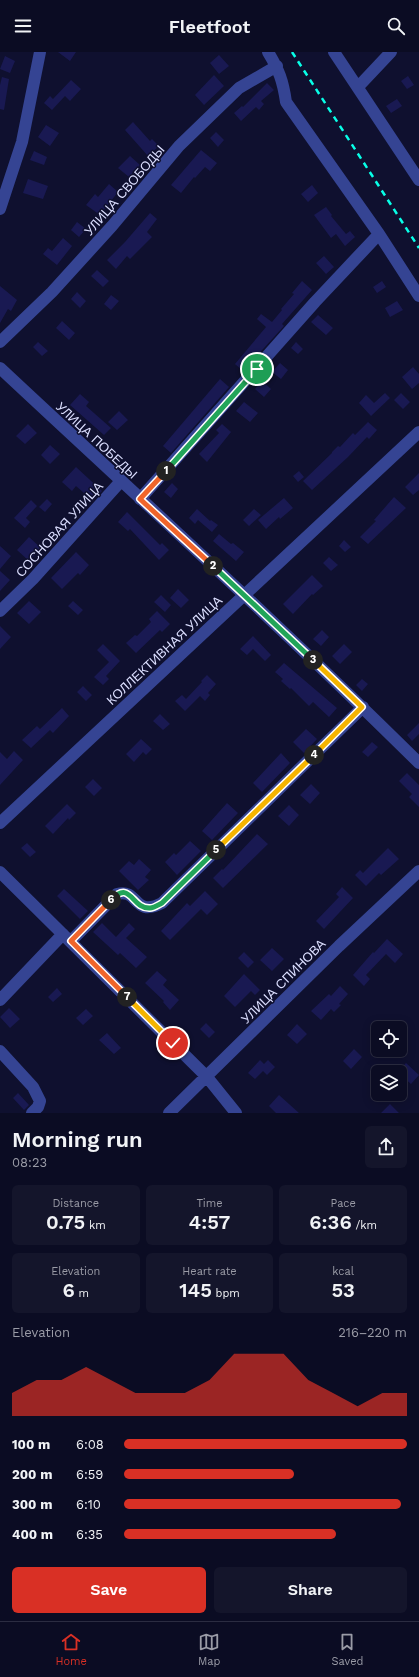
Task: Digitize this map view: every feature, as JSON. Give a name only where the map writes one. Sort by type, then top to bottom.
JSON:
[{"type":"street","points":[[0,209],[22,142],[40,52]]},
{"type":"street","points":[[268,52],[277,66],[284,82],[286,102],[379,234],[419,296]]},
{"type":"street","points":[[334,52],[419,180]]},
{"type":"street","points":[[358,87],[391,52]]},
{"type":"street","name":"УЛИЦА СВОБОДЫ","points":[[0,342],[52,292],[112,226],[179,146],[239,88],[277,66]]},
{"type":"street","points":[[140,499],[315,302],[379,234]]},
{"type":"street","name":"УЛИЦА ПОБЕДЫ","points":[[0,368],[244,595],[419,763]]},
{"type":"street","name":"КОЛЛЕКТИВНАЯ УЛИЦА","points":[[0,823],[419,432]]},
{"type":"street","name":"СОСНОВАЯ УЛИЦА","points":[[0,612],[33,579],[121,481]]},
{"type":"street","points":[[0,1000],[67,937],[117,894],[123,892],[128,894],[142,907],[152,908],[162,903],[362,707]]},
{"type":"street","name":"УЛИЦА СПИНОВА","points":[[169,1113],[338,946],[419,871]]},
{"type":"street","points":[[0,872],[207,1076],[236,1113]]},
{"type":"street","points":[[0,1051],[33,1087],[40,1101],[38,1107],[32,1113]]},
{"type":"building","points":[[58,52],[76,52],[70,61]]},
{"type":"building","points":[[219,55],[229,66],[219,74],[210,63]]},
{"type":"building","points":[[5,56],[15,61],[10,73],[0,69]]},
{"type":"building","points":[[214,75],[224,86],[204,105],[195,95]]},
{"type":"building","points":[[408,76],[414,85],[407,89],[401,81]]},
{"type":"building","points":[[2,77],[9,79],[4,110],[0,109],[0,85]]},
{"type":"building","points":[[71,80],[81,89],[70,101],[65,96],[52,110],[44,103],[50,96],[53,99]]},
{"type":"building","points":[[267,83],[274,90],[261,101],[264,104],[259,110],[256,107],[241,121],[234,113],[242,106],[243,107]]},
{"type":"building","points":[[397,99],[402,106],[391,113],[386,106]]},
{"type":"building","points":[[133,122],[150,141],[152,139],[159,146],[148,156],[125,130]]},
{"type":"building","points":[[46,125],[59,133],[50,146],[38,137]]},
{"type":"building","points":[[216,132],[224,140],[218,147],[210,138]]},
{"type":"building","points":[[201,150],[217,163],[210,171],[205,167],[195,178],[194,177],[181,193],[171,185]]},
{"type":"building","points":[[34,151],[47,157],[44,165],[30,160]]},
{"type":"building","points":[[130,156],[140,165],[129,177],[118,168]]},
{"type":"building","points":[[28,179],[48,186],[43,199],[23,193]]},
{"type":"building","points":[[109,184],[118,192],[100,215],[86,205],[95,194],[98,197]]},
{"type":"building","points":[[312,185],[318,193],[308,202],[301,194]]},
{"type":"building","points":[[326,207],[332,215],[331,216],[346,234],[350,231],[355,237],[345,246],[336,234],[331,238],[314,215]]},
{"type":"building","points":[[150,213],[157,219],[147,232],[152,237],[130,259],[127,256],[116,269],[107,260]]},
{"type":"building","points":[[77,222],[86,229],[79,237],[71,230]]},
{"type":"building","points":[[63,238],[72,246],[57,265],[43,254],[48,248],[52,251]]},
{"type":"building","points":[[324,256],[334,267],[326,274],[316,263]]},
{"type":"building","points":[[97,270],[109,281],[103,287],[91,276]]},
{"type":"building","points":[[302,281],[312,290],[282,324],[284,326],[243,371],[235,364],[266,327],[257,319],[261,314],[272,322],[294,294],[292,293]]},
{"type":"building","points":[[382,281],[386,287],[377,293],[373,287]]},
{"type":"building","points":[[0,286],[17,300],[11,311],[8,309],[0,323]]},
{"type":"building","points":[[77,292],[86,301],[80,308],[71,299]]},
{"type":"building","points":[[111,295],[119,301],[111,310],[104,304]]},
{"type":"building","points":[[397,301],[403,310],[390,317],[385,308]]},
{"type":"building","points":[[318,315],[333,328],[326,335],[311,322]]},
{"type":"building","points":[[62,321],[75,333],[69,340],[56,328]]},
{"type":"building","points":[[38,342],[48,351],[42,356],[33,347]]},
{"type":"building","points":[[296,342],[303,349],[298,354],[291,348]]},
{"type":"building","points":[[280,363],[288,370],[281,379],[272,372]]},
{"type":"building","points":[[413,367],[419,374],[419,383],[412,389],[402,377]]},
{"type":"building","points":[[220,379],[229,387],[171,453],[163,446]]},
{"type":"building","points":[[262,381],[271,389],[264,397],[255,389]]},
{"type":"building","points":[[385,393],[390,398],[371,416],[359,403],[366,395],[374,403]]},
{"type":"building","points":[[401,393],[410,402],[403,409],[394,400]]},
{"type":"building","points":[[80,394],[89,402],[86,406],[111,428],[104,435],[70,405]]},
{"type":"building","points":[[244,402],[258,413],[250,422],[236,411]]},
{"type":"building","points":[[119,411],[128,420],[117,430],[108,422]]},
{"type":"building","points":[[368,422],[377,430],[369,439],[367,437],[348,457],[312,490],[303,481],[338,446],[340,447],[353,433],[355,435]]},
{"type":"building","points":[[28,424],[37,433],[25,444],[16,436]]},
{"type":"building","points":[[222,424],[231,432],[207,462],[199,454],[219,433],[216,430]]},
{"type":"building","points":[[50,445],[60,454],[50,464],[41,455]]},
{"type":"building","points":[[76,467],[102,491],[93,501],[76,486],[72,491],[62,482]]},
{"type":"building","points":[[299,471],[304,477],[298,482],[293,476]]},
{"type":"building","points":[[419,473],[419,490],[413,495],[405,487]]},
{"type":"building","points":[[172,483],[178,489],[171,498],[164,492]]},
{"type":"building","points":[[394,497],[406,508],[368,544],[360,537],[376,521],[374,520]]},
{"type":"building","points":[[284,498],[293,508],[280,519],[279,517],[266,529],[258,520]]},
{"type":"building","points":[[47,499],[52,504],[45,512],[39,507]]},
{"type":"building","points":[[31,500],[37,506],[26,518],[30,522],[25,528],[14,518]]},
{"type":"building","points":[[197,509],[210,521],[211,520],[218,525],[212,532],[198,520],[195,524],[189,518]]},
{"type":"building","points":[[254,509],[261,515],[249,526],[243,520]]},
{"type":"building","points":[[127,512],[160,545],[162,543],[169,550],[159,560],[130,529],[128,531],[118,522]]},
{"type":"building","points":[[219,534],[244,552],[236,561],[213,541]]},
{"type":"building","points":[[29,537],[41,548],[29,561],[17,550]]},
{"type":"building","points":[[344,540],[351,547],[345,552],[339,546]]},
{"type":"building","points":[[0,546],[11,556],[0,569]]},
{"type":"building","points":[[76,552],[89,565],[80,575],[78,573],[62,589],[51,578]]},
{"type":"building","points":[[329,557],[338,565],[331,571],[323,563]]},
{"type":"building","points":[[0,571],[10,580],[0,591]]},
{"type":"building","points":[[312,575],[323,586],[313,595],[312,594],[293,614],[283,604]]},
{"type":"building","points":[[178,589],[189,600],[181,608],[170,598]]},
{"type":"building","points":[[161,595],[171,605],[165,612],[154,602]]},
{"type":"building","points":[[29,601],[41,612],[29,624],[17,613]]},
{"type":"building","points":[[73,601],[83,610],[78,615],[68,606]]},
{"type":"building","points":[[157,611],[170,624],[162,632],[160,630],[136,653],[126,643],[135,635],[137,636],[151,622],[149,619]]},
{"type":"building","points":[[0,626],[11,637],[0,649]]},
{"type":"building","points":[[322,630],[329,637],[321,646],[313,639]]},
{"type":"building","points":[[253,636],[271,655],[265,661],[253,649],[247,655],[240,649]]},
{"type":"building","points":[[103,644],[120,661],[106,676],[109,679],[103,685],[94,677],[109,662],[97,650]]},
{"type":"building","points":[[344,644],[352,652],[340,664],[332,656]]},
{"type":"building","points":[[284,663],[337,708],[329,717],[313,702],[309,706],[291,688],[290,689],[281,681],[283,679],[275,672]]},
{"type":"building","points":[[207,675],[216,684],[208,693],[210,695],[205,701],[200,696],[185,711],[175,701],[182,695],[186,699]]},
{"type":"building","points":[[362,679],[368,684],[362,691],[356,685]]},
{"type":"building","points":[[83,686],[92,695],[86,701],[77,692]]},
{"type":"building","points":[[62,708],[69,716],[53,733],[50,730],[31,748],[22,740],[37,726],[40,729]]},
{"type":"building","points":[[160,714],[170,724],[163,730],[153,721]]},
{"type":"building","points":[[419,723],[419,734],[412,741],[407,735]]},
{"type":"building","points":[[306,729],[317,739],[304,753],[293,742]]},
{"type":"building","points":[[141,739],[152,749],[146,755],[143,752],[134,762],[126,754]]},
{"type":"building","points":[[372,742],[378,747],[368,757],[362,752]]},
{"type":"building","points":[[14,751],[23,760],[0,785],[0,752],[7,759]]},
{"type":"building","points":[[281,753],[290,763],[262,792],[253,783]]},
{"type":"building","points":[[407,773],[419,785],[419,807],[409,797],[412,794],[399,781]]},
{"type":"building","points":[[93,779],[102,788],[94,796],[85,787]]},
{"type":"building","points":[[311,784],[320,793],[310,804],[300,795]]},
{"type":"building","points":[[227,803],[238,813],[212,840],[202,831]]},
{"type":"building","points":[[67,804],[76,813],[69,820],[68,818],[53,834],[45,826]]},
{"type":"building","points":[[289,805],[299,815],[289,826],[278,816]]},
{"type":"building","points":[[257,834],[268,844],[223,888],[213,878],[222,869],[223,870]]},
{"type":"building","points":[[190,841],[201,851],[177,875],[165,862],[174,853],[176,855]]},
{"type":"building","points":[[27,843],[36,852],[30,857],[21,848]]},
{"type":"building","points":[[388,848],[399,859],[381,875],[379,873],[366,886],[355,875],[360,870],[363,873]]},
{"type":"building","points":[[139,859],[151,870],[145,877],[149,880],[138,890],[119,871],[129,861],[134,865]]},
{"type":"building","points":[[342,887],[353,898],[324,929],[316,921],[339,897],[336,894]]},
{"type":"building","points":[[64,889],[88,911],[80,919],[57,896]]},
{"type":"building","points":[[205,891],[218,904],[207,915],[201,909],[170,940],[161,931],[187,903],[190,906]]},
{"type":"building","points":[[102,923],[116,937],[129,923],[135,929],[126,938],[147,957],[136,968],[120,953],[118,955],[93,932]]},
{"type":"building","points":[[387,939],[403,954],[395,963],[386,954],[366,975],[370,979],[364,986],[353,975],[373,952],[374,953]]},
{"type":"building","points":[[272,948],[284,959],[272,971],[260,960]]},
{"type":"building","points":[[244,952],[254,962],[248,968],[238,958]]},
{"type":"building","points":[[157,971],[167,980],[163,985],[179,1000],[170,1010],[163,1002],[164,1001],[145,983]]},
{"type":"building","points":[[244,974],[260,990],[255,995],[251,991],[235,1007],[224,996]]},
{"type":"building","points":[[340,986],[348,994],[339,1004],[341,1005],[334,1012],[331,1009],[321,1020],[311,1011],[329,994],[331,996]]},
{"type":"building","points":[[57,988],[62,994],[53,1002],[48,997]]},
{"type":"building","points":[[9,1008],[20,1019],[10,1028],[0,1017]]},
{"type":"building","points":[[86,1009],[93,1016],[83,1025],[76,1018]]},
{"type":"building","points":[[206,1023],[215,1032],[209,1038],[200,1029]]},
{"type":"building","points":[[297,1024],[307,1034],[297,1044],[287,1035]]},
{"type":"building","points":[[107,1033],[121,1048],[114,1054],[99,1040]]},
{"type":"building","points":[[354,1049],[362,1057],[351,1069],[343,1061]]},
{"type":"building","points":[[260,1060],[264,1064],[268,1060],[275,1067],[267,1075],[263,1071],[255,1079],[248,1073]]},
{"type":"building","points":[[406,1063],[419,1075],[411,1084],[407,1080],[407,1065],[404,1065]]},
{"type":"building","points":[[18,1093],[29,1105],[24,1110],[13,1098]]},
{"type":"building","points":[[279,1095],[299,1113],[276,1113],[269,1106]]},
{"type":"building","points":[[390,1104],[399,1113],[381,1113]]},
{"type":"railway","points":[[292,52],[419,248]]},
{"type":"route","points":[[173,1043],[71,941],[117,894],[123,892],[128,894],[142,907],[152,908],[162,903],[362,707],[140,499],[257,369]]}]
